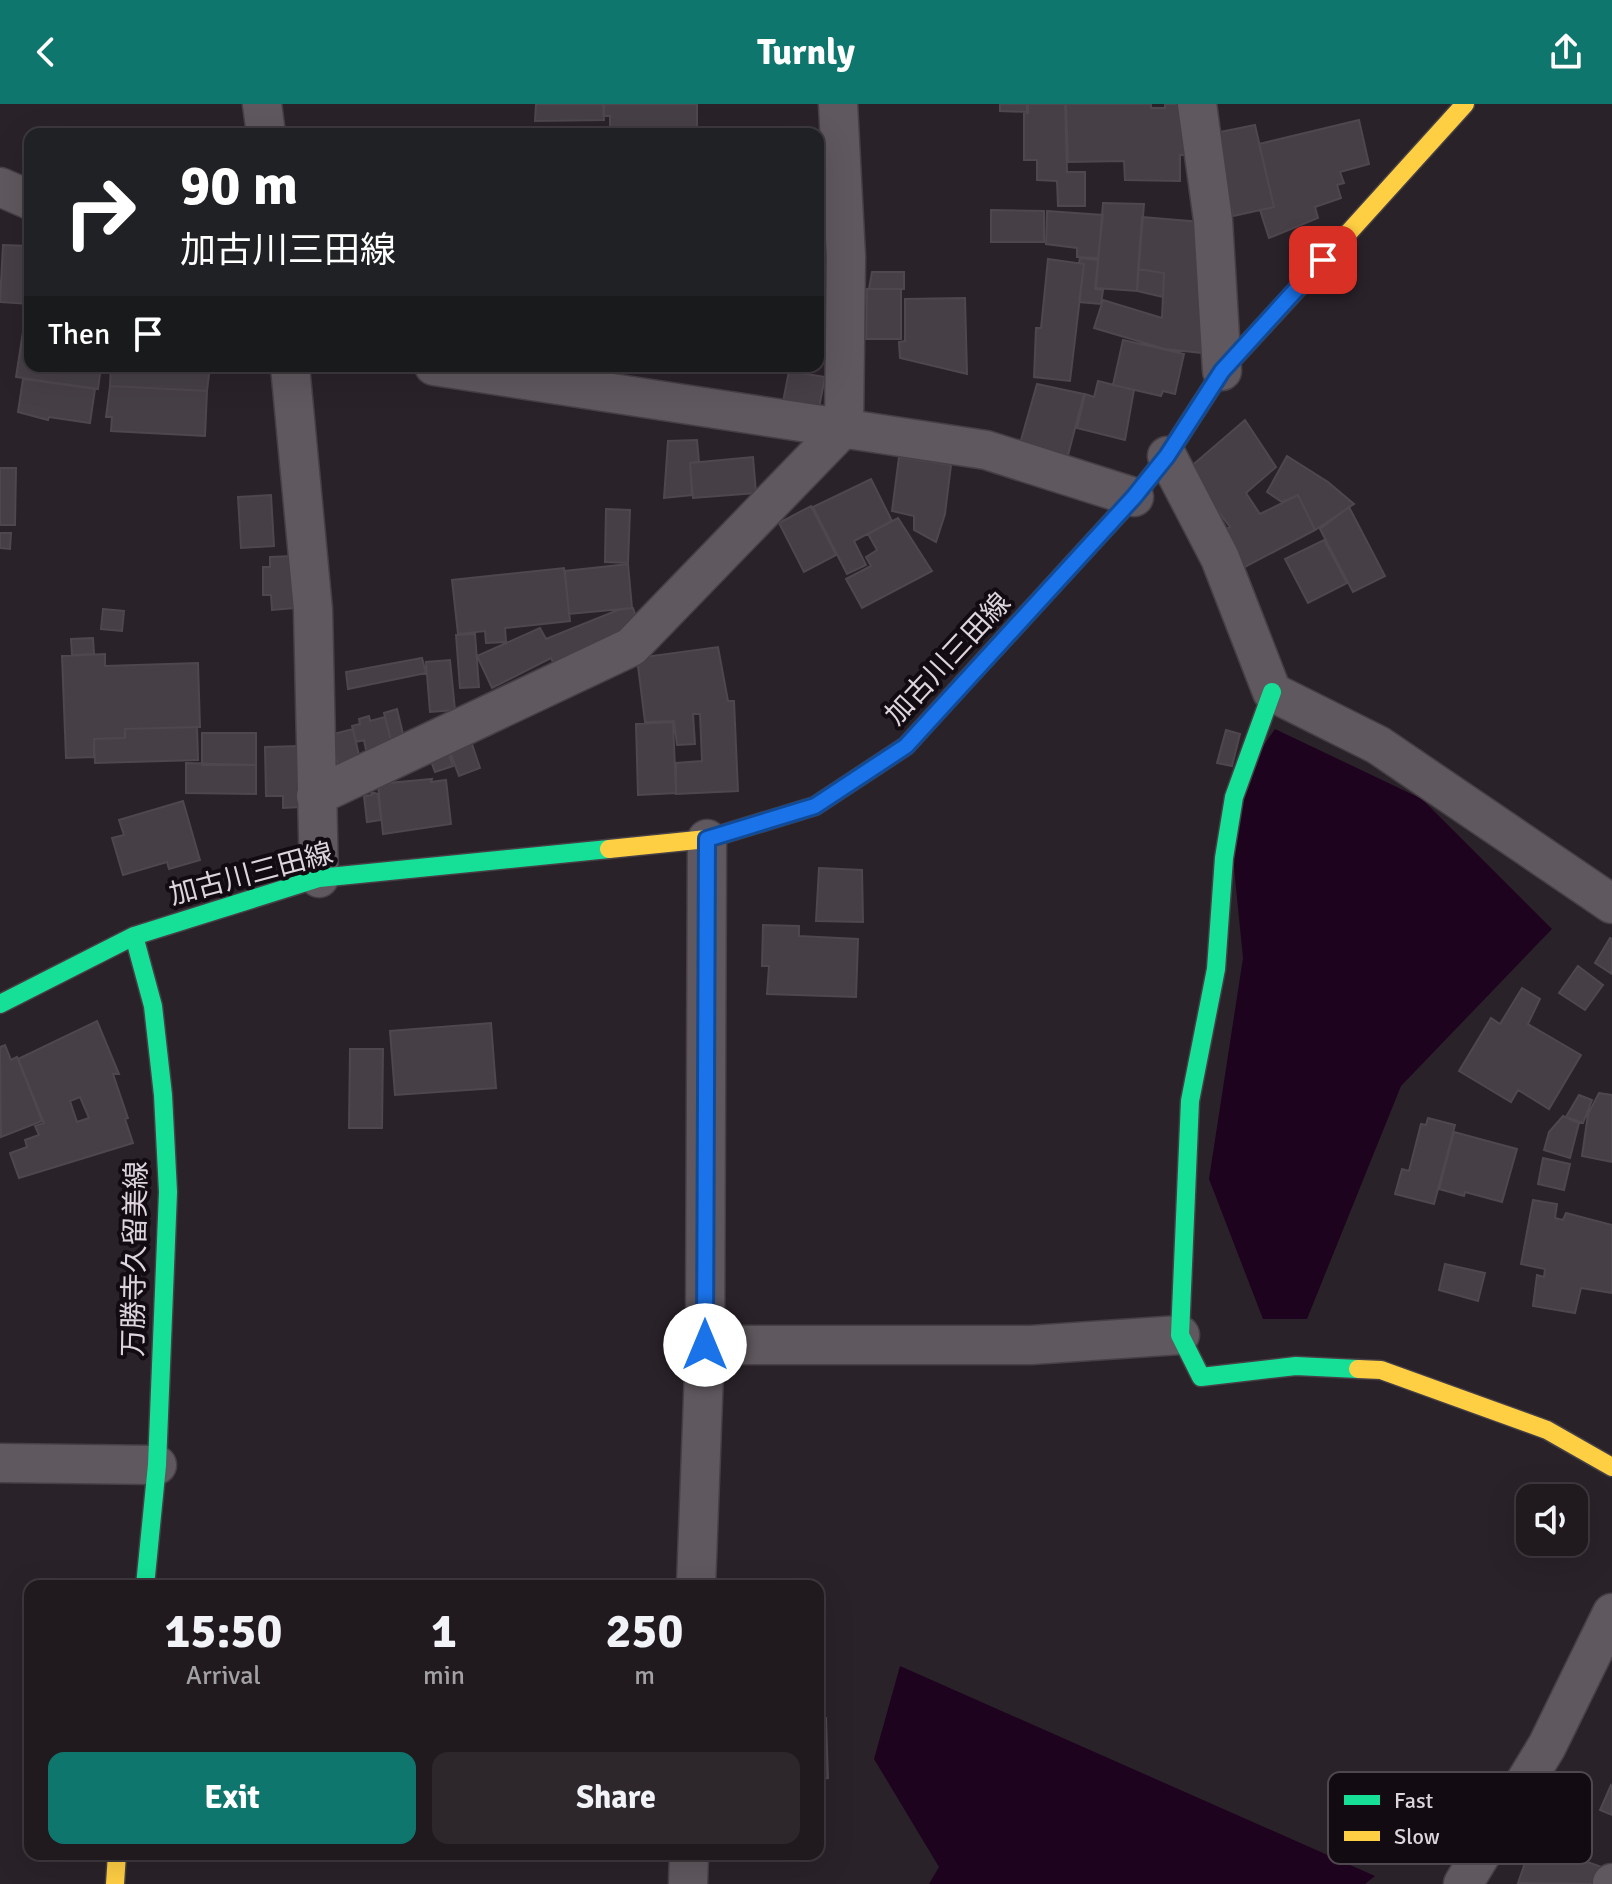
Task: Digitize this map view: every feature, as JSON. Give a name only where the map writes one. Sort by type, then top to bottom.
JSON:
[{"type":"main road","name":"加古川三田線","points":[[0,1004],[134,936],[319,878],[707,839],[815,806],[906,746],[1134,497],[1167,456],[1222,371],[1465,104]]},
{"type":"main road","points":[[1272,692],[1234,797],[1224,858],[1216,969],[1190,1101],[1180,1335],[1201,1377],[1296,1366],[1381,1370],[1547,1430],[1612,1467]]},
{"type":"main road","name":"万勝寺久留美線","points":[[134,936],[153,1006],[163,1095],[168,1192],[157,1465],[146,1580]]},
{"type":"main road","points":[[115,1884],[117,1860]]},
{"type":"street","points":[[262,104],[265,128]]},
{"type":"street","points":[[316,796],[631,647],[844,427],[846,257],[838,104]]},
{"type":"street","points":[[1197,104],[1213,220],[1222,371]]},
{"type":"street","points":[[0,187],[24,197]]},
{"type":"street","points":[[291,372],[313,610],[319,878]]},
{"type":"street","points":[[474,372],[986,450],[1134,497]]},
{"type":"street","points":[[1167,456],[1220,558],[1272,692],[1378,745],[1611,901]]},
{"type":"street","points":[[696,1580],[705,1345],[707,839]]},
{"type":"street","points":[[705,1345],[1031,1345],[1180,1335]]},
{"type":"street","points":[[0,1463],[157,1465]]},
{"type":"street","points":[[1531,1772],[1609,1632]]},
{"type":"street","points":[[688,1884],[689,1860]]},
{"type":"street","points":[[1463,1884],[1475,1864]]},
{"type":"shaded area","points":[[1275,729],[1422,799],[1552,929],[1401,1086],[1307,1319],[1263,1319],[1209,1179],[1243,958],[1227,798]]},
{"type":"shaded area","points":[[900,1666],[1328,1855],[1328,1864],[1348,1864],[1375,1876],[1365,1884],[929,1884],[939,1867],[874,1759]]},
{"type":"building","points":[[536,104],[603,104],[604,120],[535,121]]},
{"type":"building","points":[[604,104],[697,104],[697,128],[610,128],[610,116],[604,116]]},
{"type":"building","points":[[1000,104],[1027,104],[1027,112],[1000,111]]},
{"type":"building","points":[[1028,104],[1065,104],[1067,172],[1085,172],[1085,206],[1058,206],[1057,181],[1037,180],[1037,160],[1024,160],[1024,113],[1028,113]]},
{"type":"building","points":[[1066,104],[1151,104],[1151,108],[1165,108],[1165,104],[1183,104],[1184,155],[1180,155],[1180,181],[1125,180],[1124,161],[1068,162]]},
{"type":"building","points":[[1359,120],[1369,164],[1340,172],[1344,183],[1337,185],[1341,198],[1315,207],[1318,218],[1269,238],[1260,210],[1274,207],[1259,144]]},
{"type":"building","points":[[1255,125],[1274,207],[1233,216],[1215,133]]},
{"type":"building","points":[[1103,203],[1144,204],[1137,291],[1096,288]]},
{"type":"building","points":[[991,210],[1044,211],[1044,242],[991,242]]},
{"type":"building","points":[[1047,211],[1103,215],[1098,258],[1077,257],[1077,248],[1046,244]]},
{"type":"building","points":[[1142,217],[1201,222],[1201,353],[1165,349],[1094,328],[1103,300],[1162,318],[1164,273],[1138,269]]},
{"type":"building","points":[[3,245],[24,246],[24,304],[0,302]]},
{"type":"building","points":[[1080,258],[1098,260],[1095,289],[1103,290],[1101,304],[1079,302],[1084,264],[1079,263]]},
{"type":"building","points":[[1048,259],[1084,264],[1070,381],[1034,377],[1036,328],[1041,328]]},
{"type":"building","points":[[1138,269],[1164,273],[1163,297],[1137,291]]},
{"type":"building","points":[[872,272],[904,272],[904,289],[869,289]]},
{"type":"building","points":[[867,289],[901,289],[901,339],[866,339]]},
{"type":"building","points":[[965,298],[967,374],[900,358],[899,342],[905,341],[905,299]]},
{"type":"building","points":[[24,325],[24,372],[100,372],[98,389],[16,377]]},
{"type":"building","points":[[1123,340],[1184,354],[1175,394],[1163,391],[1161,396],[1113,385]]},
{"type":"building","points":[[111,372],[209,372],[207,391],[110,386]]},
{"type":"building","points":[[789,372],[825,377],[818,413],[782,407]]},
{"type":"building","points":[[23,379],[95,389],[90,423],[49,417],[48,420],[18,412]]},
{"type":"building","points":[[1098,381],[1134,390],[1125,440],[1077,428],[1085,394],[1094,397]]},
{"type":"building","points":[[1037,384],[1084,394],[1067,459],[1019,447]]},
{"type":"building","points":[[110,386],[207,391],[205,436],[111,431],[112,417],[106,417]]},
{"type":"building","points":[[1245,420],[1276,467],[1246,493],[1260,514],[1298,495],[1315,530],[1243,568],[1223,531],[1230,527],[1187,470]]},
{"type":"building","points":[[697,440],[699,462],[690,463],[692,495],[664,498],[668,441]]},
{"type":"building","points":[[1287,456],[1328,482],[1354,504],[1315,530],[1298,495],[1282,502],[1267,492]]},
{"type":"building","points":[[753,457],[756,493],[693,498],[690,463]]},
{"type":"building","points":[[899,457],[951,465],[945,514],[936,542],[914,530],[914,516],[892,511]]},
{"type":"building","points":[[0,468],[16,468],[15,525],[0,525]]},
{"type":"building","points":[[871,479],[892,521],[854,541],[866,565],[847,574],[813,507]]},
{"type":"building","points":[[271,495],[274,546],[241,548],[238,497]]},
{"type":"building","points":[[811,506],[836,555],[804,572],[779,523]]},
{"type":"building","points":[[1349,507],[1385,576],[1353,592],[1320,529]]},
{"type":"building","points":[[606,509],[630,510],[628,563],[605,562]]},
{"type":"building","points":[[898,518],[932,571],[862,608],[846,579],[871,566],[866,557],[877,550],[868,534]]},
{"type":"building","points":[[0,533],[11,533],[10,549],[0,548]]},
{"type":"building","points":[[1324,540],[1347,583],[1308,603],[1285,559]]},
{"type":"building","points":[[293,556],[294,608],[272,610],[271,595],[263,595],[263,567],[270,567],[270,557]]},
{"type":"building","points":[[628,564],[632,608],[569,614],[565,571]]},
{"type":"building","points":[[564,568],[570,621],[505,628],[506,642],[486,643],[485,631],[458,634],[452,580]]},
{"type":"building","points":[[633,608],[637,620],[626,628],[554,664],[551,658],[492,688],[477,656],[540,628],[546,639],[618,610]]},
{"type":"building","points":[[103,609],[124,611],[122,631],[101,629]]},
{"type":"building","points":[[475,634],[479,687],[460,688],[456,635]]},
{"type":"building","points":[[93,638],[94,654],[72,655],[71,639]]},
{"type":"building","points":[[718,647],[728,701],[734,701],[738,791],[676,794],[676,763],[702,761],[700,714],[693,714],[695,744],[677,745],[674,721],[645,722],[637,658]]},
{"type":"building","points":[[105,654],[105,666],[198,663],[200,727],[125,729],[125,738],[94,739],[94,757],[66,758],[62,656]]},
{"type":"building","points":[[422,658],[426,673],[348,689],[346,672]]},
{"type":"building","points":[[450,660],[455,710],[430,712],[426,662]]},
{"type":"building","points":[[397,709],[404,738],[391,741],[384,713]]},
{"type":"building","points":[[369,716],[370,721],[385,717],[392,744],[366,750],[364,740],[356,742],[352,726],[360,724],[359,719]]},
{"type":"building","points":[[673,722],[676,793],[638,795],[636,724]]},
{"type":"building","points":[[197,727],[198,760],[95,763],[94,739],[125,738],[125,729]]},
{"type":"building","points":[[353,729],[360,760],[338,765],[330,735]]},
{"type":"building","points":[[1226,730],[1240,734],[1232,766],[1217,763]]},
{"type":"building","points":[[202,733],[256,733],[256,765],[202,765]]},
{"type":"building","points":[[471,741],[480,768],[459,776],[449,749]]},
{"type":"building","points":[[300,746],[301,807],[283,808],[283,796],[266,796],[265,747]]},
{"type":"building","points":[[446,746],[453,766],[435,772],[428,753]]},
{"type":"building","points":[[186,763],[256,765],[256,794],[186,793]]},
{"type":"building","points":[[432,779],[431,782],[446,780],[451,824],[383,834],[378,784]]},
{"type":"building","points":[[371,792],[378,794],[381,820],[367,822],[364,796],[372,795]]},
{"type":"building","points":[[183,801],[200,860],[169,869],[167,862],[123,875],[112,838],[124,835],[119,820]]},
{"type":"building","points":[[819,868],[862,870],[863,922],[816,921]]},
{"type":"building","points":[[763,925],[799,926],[799,936],[858,939],[856,997],[767,994],[769,966],[762,966]]},
{"type":"building","points":[[1612,939],[1612,974],[1595,963]]},
{"type":"building","points":[[1578,966],[1603,985],[1585,1010],[1559,993]]},
{"type":"building","points":[[1522,988],[1540,999],[1528,1024],[1581,1055],[1549,1109],[1518,1090],[1511,1102],[1459,1071],[1491,1018],[1500,1024]]},
{"type":"building","points":[[97,1021],[119,1074],[113,1074],[133,1143],[19,1178],[10,1153],[27,1147],[25,1140],[39,1135],[35,1126],[44,1123],[18,1059]],"holes":[[[80,1097],[89,1118],[77,1122],[70,1101]]]},
{"type":"building","points":[[491,1023],[496,1088],[395,1095],[390,1031]]},
{"type":"building","points":[[5,1045],[11,1060],[17,1057],[42,1121],[1,1137],[0,1047]]},
{"type":"building","points":[[350,1049],[383,1049],[382,1128],[349,1128]]},
{"type":"building","points":[[1599,1093],[1612,1095],[1612,1162],[1582,1156],[1588,1114]]},
{"type":"building","points":[[1579,1095],[1592,1100],[1583,1123],[1566,1117]]},
{"type":"building","points":[[1563,1116],[1579,1123],[1570,1158],[1544,1150],[1549,1132]]},
{"type":"building","points":[[1428,1118],[1455,1125],[1434,1204],[1395,1194],[1402,1169],[1409,1171],[1421,1124],[1426,1125]]},
{"type":"building","points":[[1454,1132],[1517,1149],[1502,1202],[1439,1189]]},
{"type":"building","points":[[1543,1158],[1570,1164],[1564,1190],[1538,1184]]},
{"type":"building","points":[[1533,1200],[1557,1204],[1555,1218],[1563,1220],[1566,1213],[1612,1225],[1612,1293],[1581,1288],[1575,1313],[1533,1306],[1537,1275],[1544,1277],[1545,1269],[1521,1264]]},
{"type":"building","points":[[1445,1264],[1485,1273],[1478,1301],[1439,1290]]},
{"type":"building","points":[[824,1718],[826,1718],[828,1778],[824,1778]]},
{"type":"building","points":[[1612,1786],[1612,1815],[1600,1810]]},
{"type":"building","points":[[1525,1864],[1592,1864],[1602,1867],[1596,1884],[1518,1883]]},
{"type":"traffic: fast","points":[[957,690],[1134,497],[1167,456],[1222,371],[1322,262]]},
{"type":"traffic: fast","points":[[1272,692],[1234,797],[1224,858],[1216,969],[1190,1101],[1180,1335],[1201,1377],[1296,1366],[1358,1369]]},
{"type":"traffic: fast","points":[[0,1004],[134,936],[319,878],[609,849]]},
{"type":"traffic: fast","points":[[134,936],[153,1006],[163,1095],[168,1192],[157,1465],[146,1580]]},
{"type":"traffic: slow","points":[[1322,262],[1465,104]]},
{"type":"traffic: slow","points":[[609,849],[707,839],[815,806],[906,746],[957,690]]},
{"type":"traffic: slow","points":[[1358,1369],[1381,1370],[1547,1430],[1612,1467]]},
{"type":"traffic: slow","points":[[115,1884],[117,1860]]},
{"type":"route","points":[[705,1345],[707,839],[815,806],[906,746],[1134,497],[1167,456],[1222,371],[1323,260]]}]
